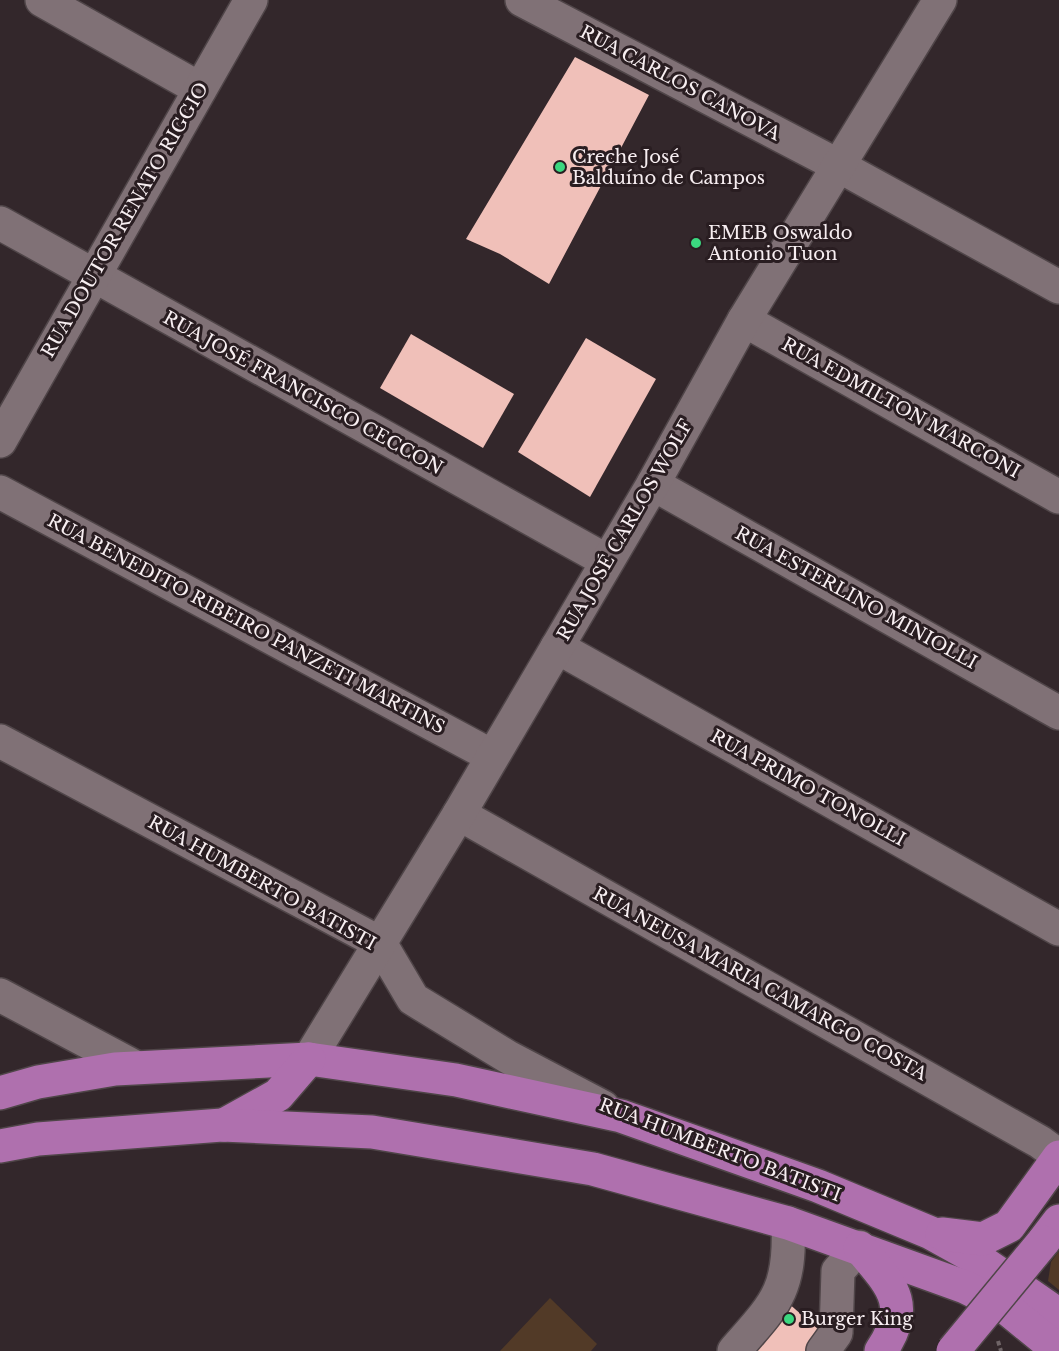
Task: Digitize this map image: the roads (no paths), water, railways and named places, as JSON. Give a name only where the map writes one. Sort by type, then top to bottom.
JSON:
[{"type":"main road","points":[[222,1125],[278,1095],[309,1059]]},
{"type":"main road","points":[[0,1093],[38,1082],[135,1067],[309,1059],[456,1080],[621,1116]]},
{"type":"main road","name":"RUA HUMBERTO BATISTI","points":[[621,1116],[818,1186],[931,1233]]},
{"type":"main road","points":[[0,1146],[38,1139],[222,1125],[372,1132],[505,1152],[593,1169],[788,1223],[859,1246],[965,1287],[1005,1307],[1059,1351]]},
{"type":"main road","points":[[931,1233],[983,1239],[1009,1226],[1059,1157]]},
{"type":"main road","points":[[953,1351],[1051,1231]]},
{"type":"main road","points":[[931,1233],[981,1261],[1059,1315]]},
{"type":"main road","points":[[859,1246],[892,1287],[897,1301],[898,1314],[881,1351]]},
{"type":"street","points":[[42,0],[200,89]]},
{"type":"street","name":"RUA DOUTOR RENATO RIGGIO","points":[[0,441],[251,0]]},
{"type":"street","name":"RUA CARLOS CANOVA","points":[[522,0],[839,166],[1059,287]]},
{"type":"street","name":"RUA JOSÉ CARLOS WOLF","points":[[309,1059],[459,814],[653,484],[744,320],[940,0]]},
{"type":"street","name":"RUA JOSÉ FRANCISCO CECCON","points":[[0,223],[607,561]]},
{"type":"street","name":"RUA EDMILTON MARCONI","points":[[744,320],[1059,497]]},
{"type":"street","name":"RUA ESTERLINO MINIOLLI","points":[[653,484],[1059,713]]},
{"type":"street","name":"RUA BENEDITO RIBEIRO PANZETI MARTINS","points":[[0,492],[492,756]]},
{"type":"street","name":"RUA PRIMO TONOLLI","points":[[556,647],[1059,929]]},
{"type":"street","name":"RUA HUMBERTO BATISTI","points":[[0,741],[380,944],[412,999],[508,1058],[621,1116]]},
{"type":"street","name":"RUA NEUSA MARIA CAMARGO COSTA","points":[[459,814],[1040,1142],[1059,1157]]},
{"type":"street","points":[[0,995],[135,1067]]},
{"type":"street","points":[[735,1351],[766,1316],[783,1289],[790,1250],[788,1223]]},
{"type":"street","points":[[823,1351],[836,1333],[837,1271],[859,1246]]},
{"type":"place","name":"Creche José Balduíno de Campos","points":[[560,167]]},
{"type":"place","name":"EMEB Oswaldo Antonio Tuon","points":[[696,243]]},
{"type":"place","name":"Burger King","points":[[789,1319]]}]
